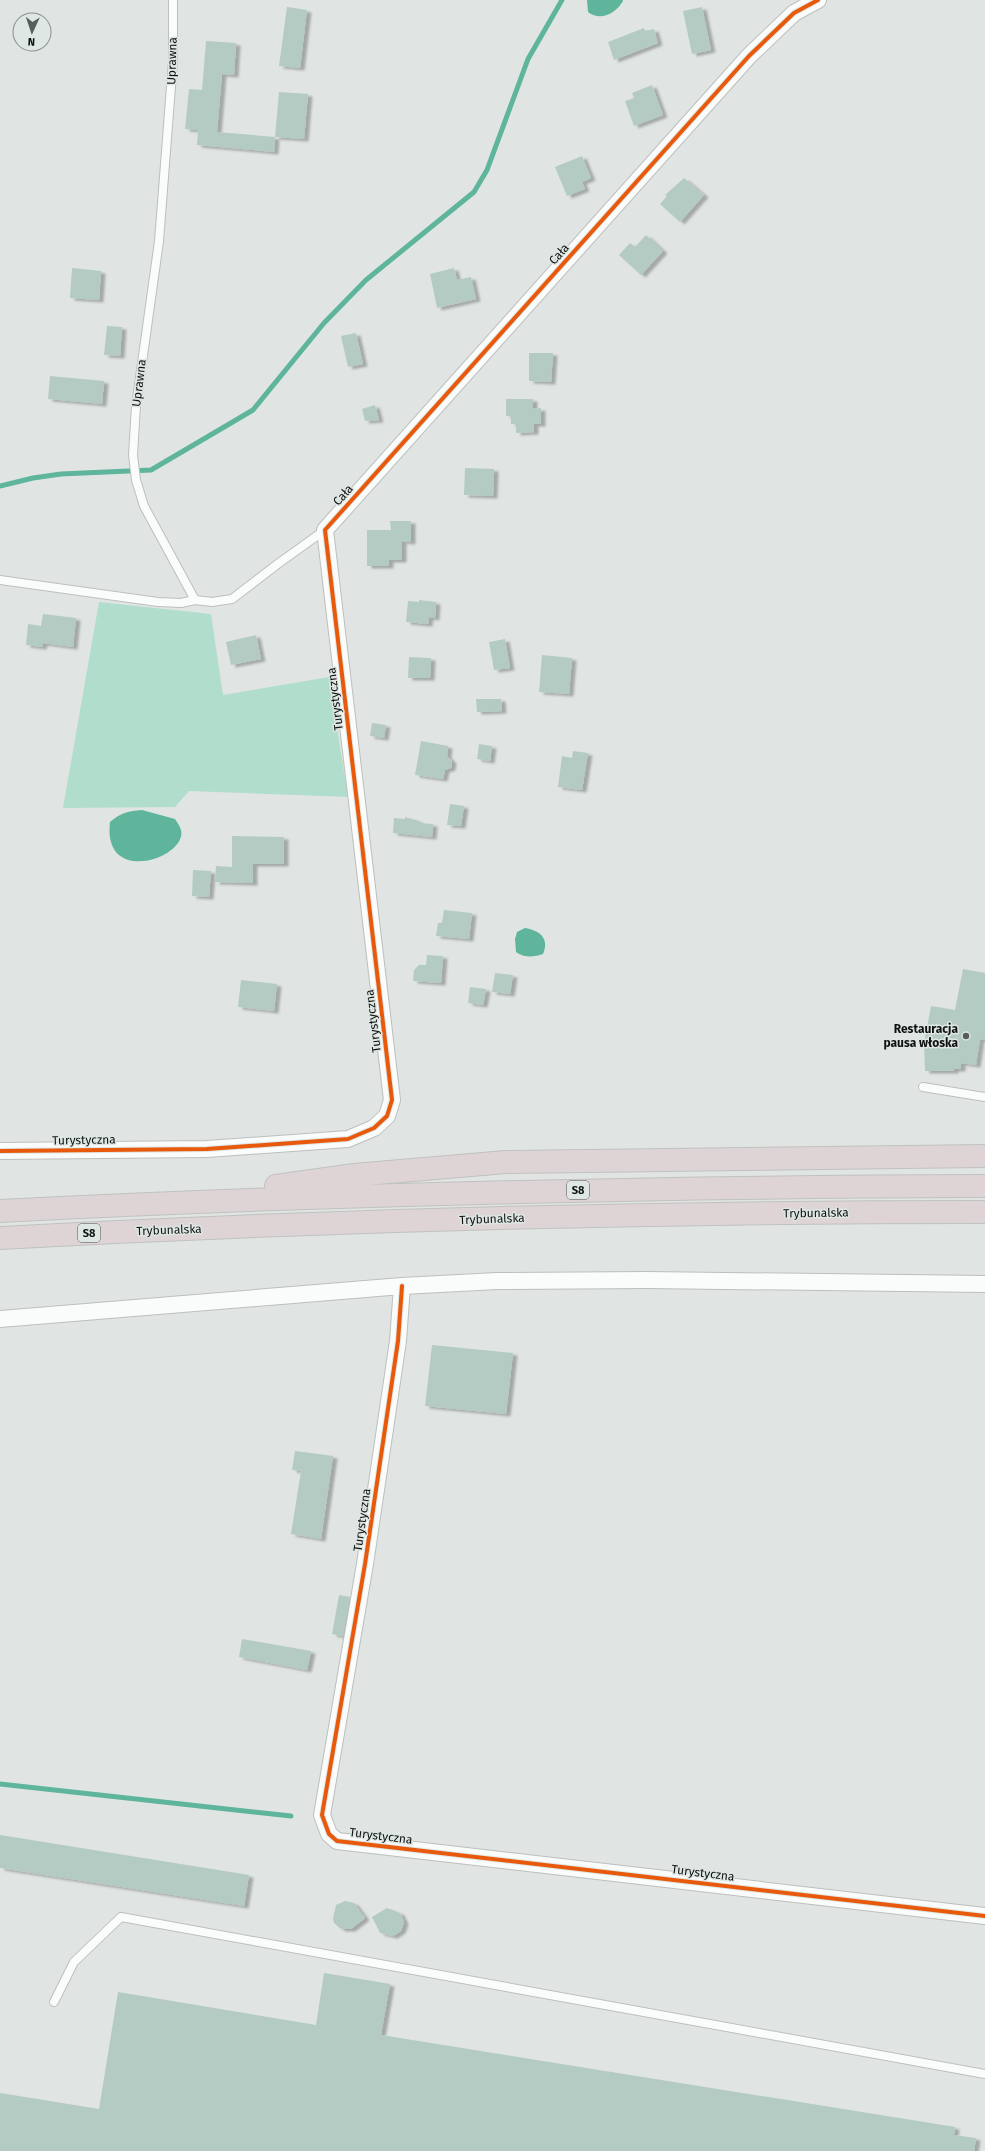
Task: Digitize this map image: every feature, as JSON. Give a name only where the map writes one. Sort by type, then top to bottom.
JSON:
[{"type":"highway","points":[[948,1156],[985,1147]]},
{"type":"highway","points":[[171,1202],[354,1176],[499,1162],[985,1156]]},
{"type":"highway","name":"S8","points":[[0,1211],[171,1202],[585,1190],[985,1186]]},
{"type":"highway","name":"Trybunalska","points":[[0,1238],[508,1218],[824,1212],[985,1212]]},
{"type":"street","name":"Cała","points":[[325,530],[749,56],[794,13],[818,0]]},
{"type":"street","name":"Turystyczna","points":[[0,1151],[207,1149],[348,1139],[374,1128],[387,1116],[392,1100],[325,530]]},
{"type":"street","points":[[0,1319],[402,1286],[497,1281],[639,1280],[985,1284]]},
{"type":"street","name":"Turystyczna","points":[[402,1286],[398,1341],[367,1556],[322,1815],[329,1834],[337,1841],[985,1916]]},
{"type":"lane","name":"Uprawna","points":[[172,0],[173,60],[159,240],[136,406],[134,460],[136,480],[144,506],[195,600]]},
{"type":"lane","points":[[0,580],[158,602],[181,603],[195,600],[212,602],[232,599],[279,562],[325,530]]},
{"type":"lane","points":[[923,1087],[985,1097]]},
{"type":"lane","points":[[54,2002],[74,1962],[121,1917],[985,2074]]},
{"type":"shaded area","points":[[587,0],[623,1],[608,15],[598,16],[588,12]]},
{"type":"shaded area","points":[[99,602],[211,614],[223,695],[329,677],[348,797],[189,791],[175,807],[63,808]]},
{"type":"shaded area","points":[[142,810],[175,819],[181,830],[180,840],[172,850],[160,857],[145,861],[131,860],[119,855],[111,842],[110,822],[117,816],[125,813]]},
{"type":"shaded area","points":[[525,928],[535,931],[542,936],[545,943],[543,954],[529,956],[516,952],[515,939],[517,932]]},
{"type":"building","points":[[287,7],[307,10],[300,68],[279,66]]},
{"type":"building","points":[[702,7],[711,50],[692,54],[683,11]]},
{"type":"building","points":[[644,28],[645,31],[654,29],[658,43],[614,60],[608,42]]},
{"type":"building","points":[[206,41],[236,43],[234,75],[222,74],[217,132],[275,137],[274,152],[197,145],[198,130],[185,129],[189,89],[202,90]]},
{"type":"building","points":[[652,85],[663,115],[634,126],[625,101],[634,98],[632,93]]},
{"type":"building","points":[[279,92],[308,94],[304,139],[275,137]]},
{"type":"building","points":[[582,156],[591,178],[582,182],[585,189],[567,196],[555,167]]},
{"type":"building","points":[[684,178],[704,195],[680,222],[660,204],[667,196],[665,195]]},
{"type":"building","points":[[646,235],[663,251],[641,275],[619,255],[630,243],[635,247]]},
{"type":"building","points":[[72,268],[101,271],[99,300],[70,298]]},
{"type":"building","points":[[454,268],[457,280],[471,277],[476,299],[437,308],[430,274]]},
{"type":"building","points":[[107,326],[122,327],[120,356],[104,355]]},
{"type":"building","points":[[356,333],[363,364],[348,367],[341,336]]},
{"type":"building","points":[[529,353],[553,353],[551,382],[529,381]]},
{"type":"building","points":[[50,376],[104,381],[102,404],[48,399]]},
{"type":"building","points":[[506,399],[533,399],[533,409],[541,408],[541,424],[534,424],[534,432],[516,433],[516,424],[511,424],[511,416],[506,416]]},
{"type":"building","points":[[375,405],[379,420],[365,421],[362,409]]},
{"type":"building","points":[[465,468],[494,469],[493,496],[464,495]]},
{"type":"building","points":[[390,521],[411,521],[411,542],[402,541],[402,560],[389,560],[389,566],[367,566],[367,530],[391,530]]},
{"type":"building","points":[[419,600],[436,602],[435,618],[429,617],[428,624],[406,622],[408,601],[419,602]]},
{"type":"building","points":[[43,614],[76,618],[73,647],[43,643],[42,647],[26,645],[28,624],[41,626]]},
{"type":"building","points":[[256,635],[261,659],[231,665],[226,642]]},
{"type":"building","points":[[505,639],[510,668],[494,670],[489,642]]},
{"type":"building","points":[[542,655],[572,658],[569,694],[539,692]]},
{"type":"building","points":[[409,657],[431,658],[430,678],[408,678]]},
{"type":"building","points":[[476,699],[501,699],[502,711],[477,712]]},
{"type":"building","points":[[372,723],[386,725],[384,738],[370,736]]},
{"type":"building","points":[[421,741],[448,746],[447,756],[452,761],[451,768],[445,770],[443,779],[415,775]]},
{"type":"building","points":[[479,744],[492,746],[490,761],[477,759]]},
{"type":"building","points":[[573,751],[588,753],[582,790],[558,787],[562,756],[572,758]]},
{"type":"building","points":[[450,804],[464,806],[461,826],[447,825]]},
{"type":"building","points":[[405,817],[419,821],[419,823],[433,824],[432,837],[393,833],[394,818],[405,819]]},
{"type":"building","points":[[232,836],[284,837],[284,864],[253,864],[253,883],[215,882],[216,866],[232,867]]},
{"type":"building","points":[[193,870],[211,871],[209,897],[192,896]]},
{"type":"building","points":[[444,910],[472,913],[469,939],[436,936],[438,923],[442,923]]},
{"type":"building","points":[[427,955],[443,956],[441,983],[413,981],[414,970],[419,965],[426,965]]},
{"type":"building","points":[[963,969],[985,973],[985,1040],[980,1039],[976,1065],[961,1063],[961,1069],[954,1069],[954,1071],[925,1071],[924,1043],[931,1006],[955,1010]]},
{"type":"building","points":[[495,973],[513,975],[510,994],[492,992]]},
{"type":"building","points":[[241,980],[277,984],[274,1011],[238,1007]]},
{"type":"building","points":[[470,987],[486,989],[483,1005],[468,1003]]},
{"type":"building","points":[[432,1345],[513,1353],[506,1414],[425,1406]]},
{"type":"building","points":[[295,1451],[333,1456],[321,1539],[291,1534],[301,1471],[292,1470]]},
{"type":"building","points":[[339,1595],[350,1597],[343,1636],[332,1634]]},
{"type":"building","points":[[242,1639],[311,1651],[307,1670],[239,1657]]},
{"type":"building","points":[[0,1835],[249,1875],[244,1906],[0,1868]]},
{"type":"building","points":[[345,1901],[354,1903],[365,1918],[351,1929],[341,1929],[334,1923],[333,1918],[336,1905]]},
{"type":"building","points":[[387,1908],[400,1913],[404,1922],[401,1931],[393,1936],[380,1933],[372,1917]]},
{"type":"building","points":[[324,1973],[390,1984],[381,2035],[955,2127],[954,2135],[976,2138],[974,2151],[0,2151],[0,2093],[99,2109],[118,1992],[316,2025]]},
{"type":"waterway","points":[[0,486],[33,478],[61,474],[151,470],[253,410],[324,323],[366,280],[474,192],[487,170],[528,59],[562,0]]},
{"type":"waterway","points":[[0,1784],[291,1816]]},
{"type":"cycle path","points":[[0,1151],[207,1149],[348,1139],[374,1128],[387,1116],[392,1100],[325,530],[749,56],[794,13],[818,0]]},
{"type":"cycle path","points":[[402,1286],[398,1341],[365,1564],[322,1815],[329,1834],[337,1841],[985,1916]]},
{"type":"place","name":"Restauracja pausa włoska","points":[[966,1036]]}]
